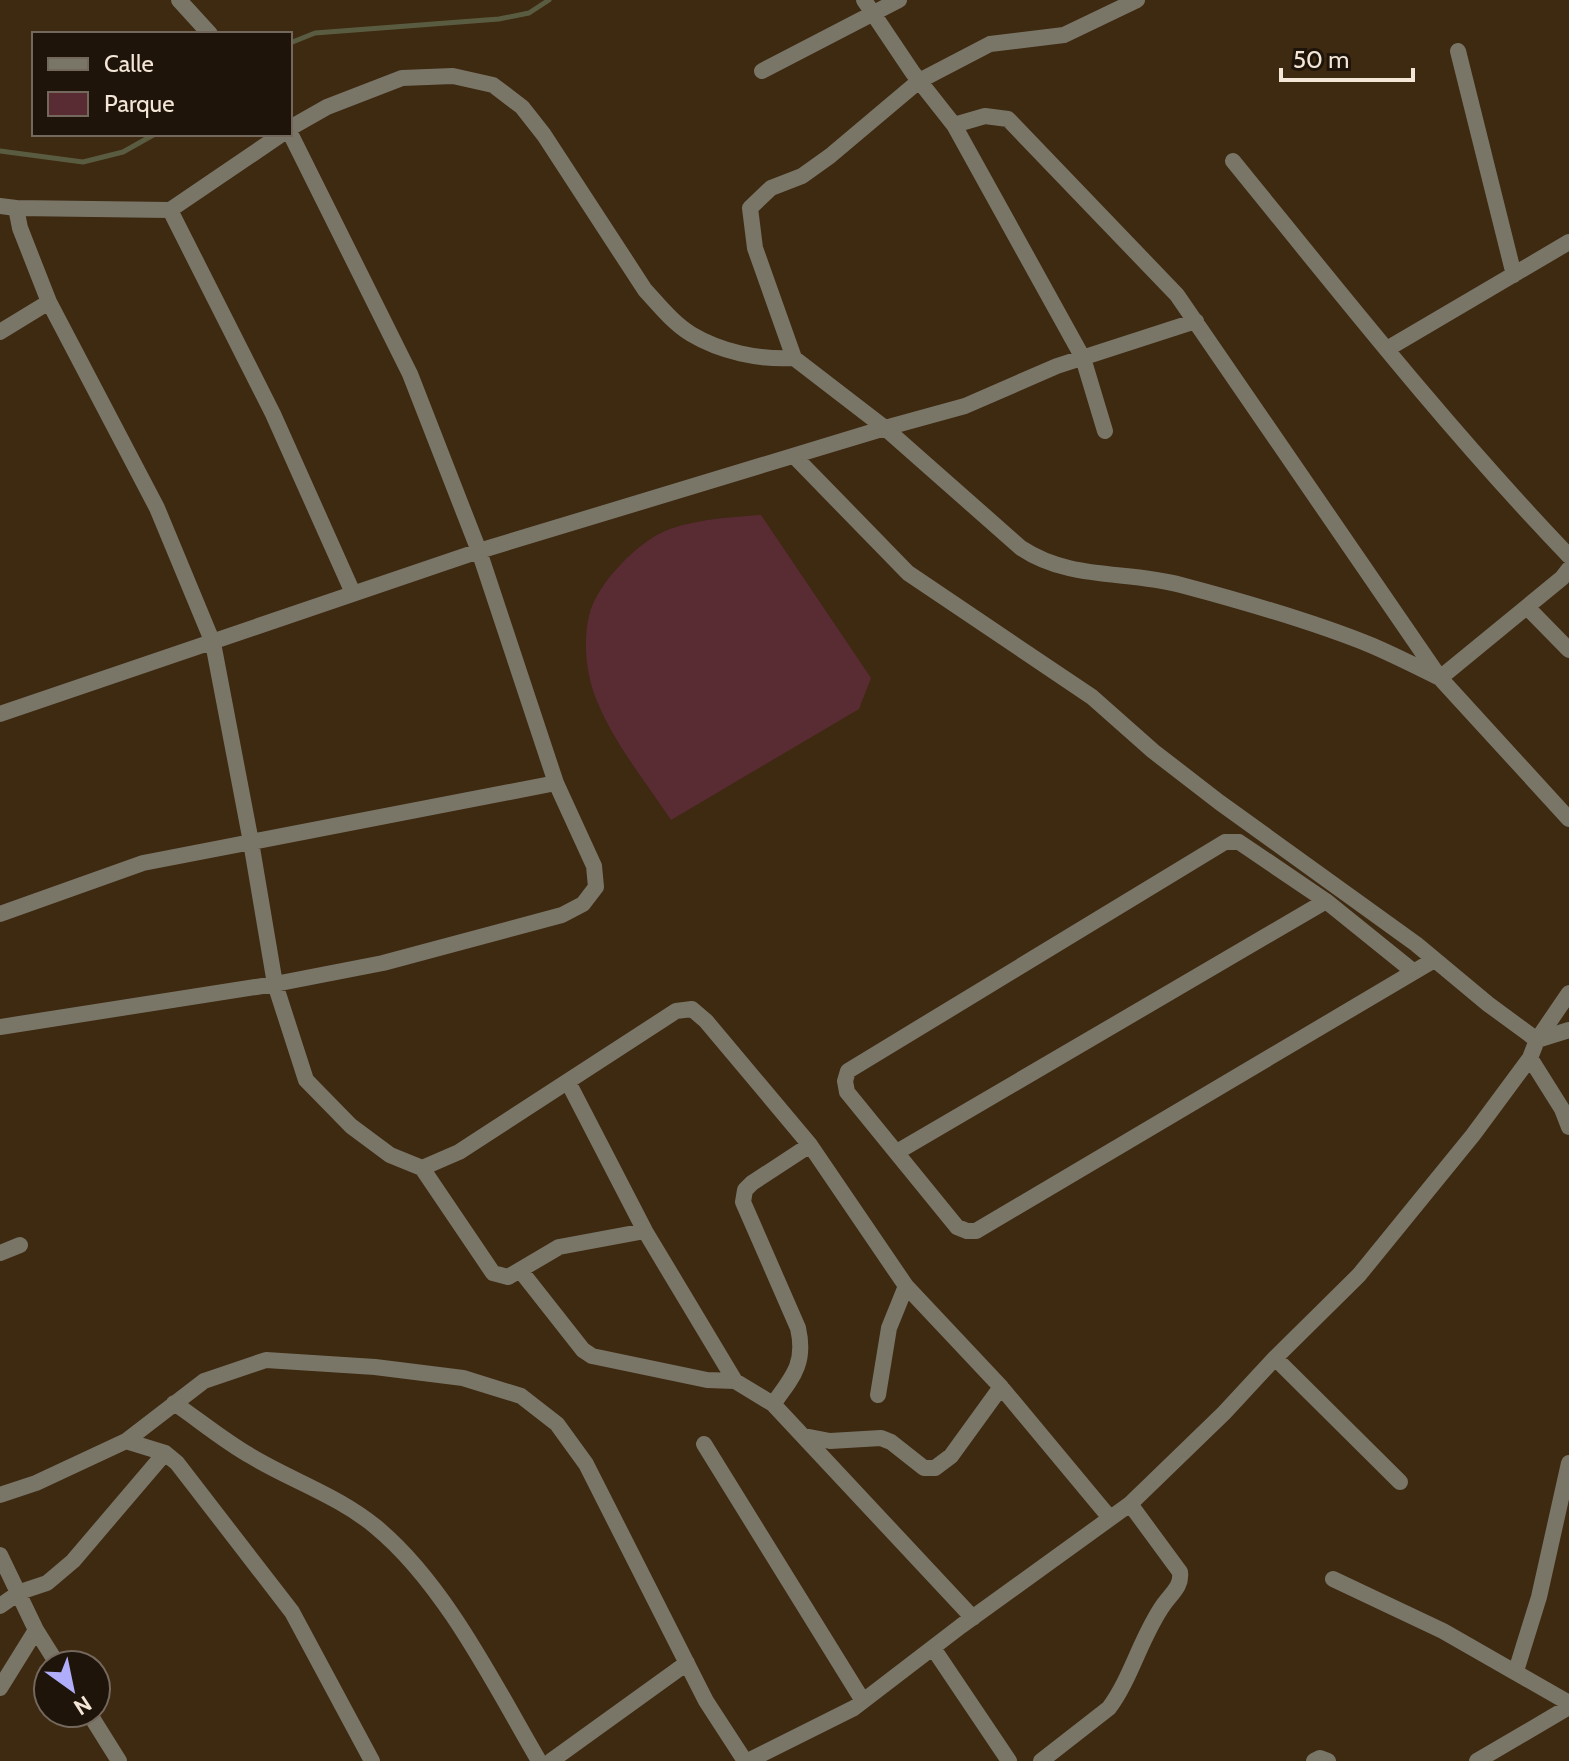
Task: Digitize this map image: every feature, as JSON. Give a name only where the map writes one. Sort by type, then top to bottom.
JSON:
[{"type":"street","points":[[762,71],[868,6],[899,0]]},
{"type":"street","points":[[1137,0],[1064,35],[990,44],[919,81],[830,156],[802,176],[771,188],[750,208],[755,248],[794,358],[885,428],[1021,548],[1041,561],[1065,570],[1180,585],[1282,614],[1372,646],[1440,678]]},
{"type":"street","points":[[183,1],[208,32]]},
{"type":"street","points":[[868,6],[919,81],[954,125],[1083,358],[1105,431]]},
{"type":"street","points":[[1458,51],[1514,275]]},
{"type":"street","points":[[292,130],[327,107],[402,78],[453,76],[493,85],[522,107],[544,135],[645,290],[665,313],[691,334],[730,350],[765,360],[794,358]]},
{"type":"street","points":[[954,125],[985,116],[1008,119],[1177,295],[1440,678],[1569,819]]},
{"type":"street","points":[[0,1027],[275,984],[383,963],[562,915],[583,904],[596,887],[594,866],[556,783],[479,551],[410,374],[292,135]]},
{"type":"street","points":[[8,207],[170,210],[279,136]]},
{"type":"street","points":[[1233,161],[1508,492],[1569,556]]},
{"type":"street","points":[[8,207],[20,228],[49,302],[157,508],[213,643],[275,984],[306,1080],[351,1126],[390,1155],[422,1168],[493,1273],[508,1277],[559,1247],[645,1231]]},
{"type":"street","points":[[170,210],[273,414],[353,593]]},
{"type":"street","points":[[1387,349],[1569,242]]},
{"type":"street","points":[[0,332],[49,302]]},
{"type":"street","points":[[0,714],[479,551],[965,406],[1057,366],[1196,321]]},
{"type":"street","points":[[795,457],[908,573],[1092,697],[1153,751],[1219,802],[1537,1040]]},
{"type":"street","points":[[1440,678],[1567,577]]},
{"type":"street","points":[[1527,607],[1569,650]]},
{"type":"street","points":[[0,914],[143,863],[556,783]]},
{"type":"street","points":[[1414,972],[1326,901],[1239,842],[1225,842],[848,1071],[845,1081],[847,1092],[957,1227],[976,1231],[1414,972],[1434,960]]},
{"type":"street","points":[[897,1152],[1326,901]]},
{"type":"street","points":[[0,1495],[36,1483],[126,1441],[204,1381],[266,1360],[375,1367],[463,1378],[521,1396],[557,1424],[586,1464],[706,1701],[746,1761],[863,1701],[1130,1504],[1359,1275],[1473,1135],[1530,1058],[1537,1040],[1569,993]]},
{"type":"street","points":[[422,1168],[459,1152],[676,1011],[692,1009],[706,1021],[810,1145],[906,1286],[1001,1387],[1110,1518]]},
{"type":"street","points":[[1537,1040],[1569,1030]]},
{"type":"street","points":[[1530,1058],[1562,1109],[1569,1127]]},
{"type":"street","points":[[568,1082],[645,1231],[735,1381],[773,1404],[973,1618]]},
{"type":"street","points":[[773,1404],[794,1376],[803,1347],[798,1328],[743,1202],[745,1190],[752,1183],[810,1145]]},
{"type":"street","points":[[0,1253],[20,1245]]},
{"type":"street","points":[[520,1270],[583,1350],[592,1356],[707,1380],[735,1381]]},
{"type":"street","points":[[878,1395],[889,1328],[906,1286]]},
{"type":"street","points":[[1275,1358],[1400,1482]]},
{"type":"street","points":[[804,1436],[830,1441],[881,1438],[891,1442],[924,1468],[935,1468],[951,1456],[1001,1387]]},
{"type":"street","points":[[174,1403],[248,1455],[324,1494],[376,1526],[426,1577],[539,1761]]},
{"type":"street","points":[[126,1441],[165,1453],[177,1463],[292,1612],[372,1761]]},
{"type":"street","points":[[704,1444],[863,1701]]},
{"type":"street","points":[[0,1606],[20,1592],[47,1583],[73,1561],[165,1453]]},
{"type":"street","points":[[1516,1671],[1539,1597],[1568,1474]]},
{"type":"street","points":[[1041,1761],[1109,1708],[1143,1639],[1179,1586],[1180,1572],[1130,1504]]},
{"type":"street","points":[[0,1555],[48,1649]]},
{"type":"street","points":[[1333,1579],[1443,1631],[1516,1671],[1569,1705],[1480,1760]]},
{"type":"street","points":[[0,1688],[36,1630]]},
{"type":"street","points":[[933,1648],[1009,1761]]},
{"type":"street","points":[[551,1761],[687,1663]]},
{"type":"street","points":[[99,1729],[119,1761]]},
{"type":"street","points":[[1314,1761],[1320,1758],[1328,1761]]},
{"type":"green space","points":[[761,515],[871,678],[859,709],[671,820],[621,747],[597,701],[587,659],[589,616],[600,590],[620,565],[658,535],[704,521]]},
{"type":"waterway","points":[[292,42],[315,33],[499,19],[529,13],[549,0]]},
{"type":"waterway","points":[[0,151],[83,162],[123,152],[151,136]]}]
